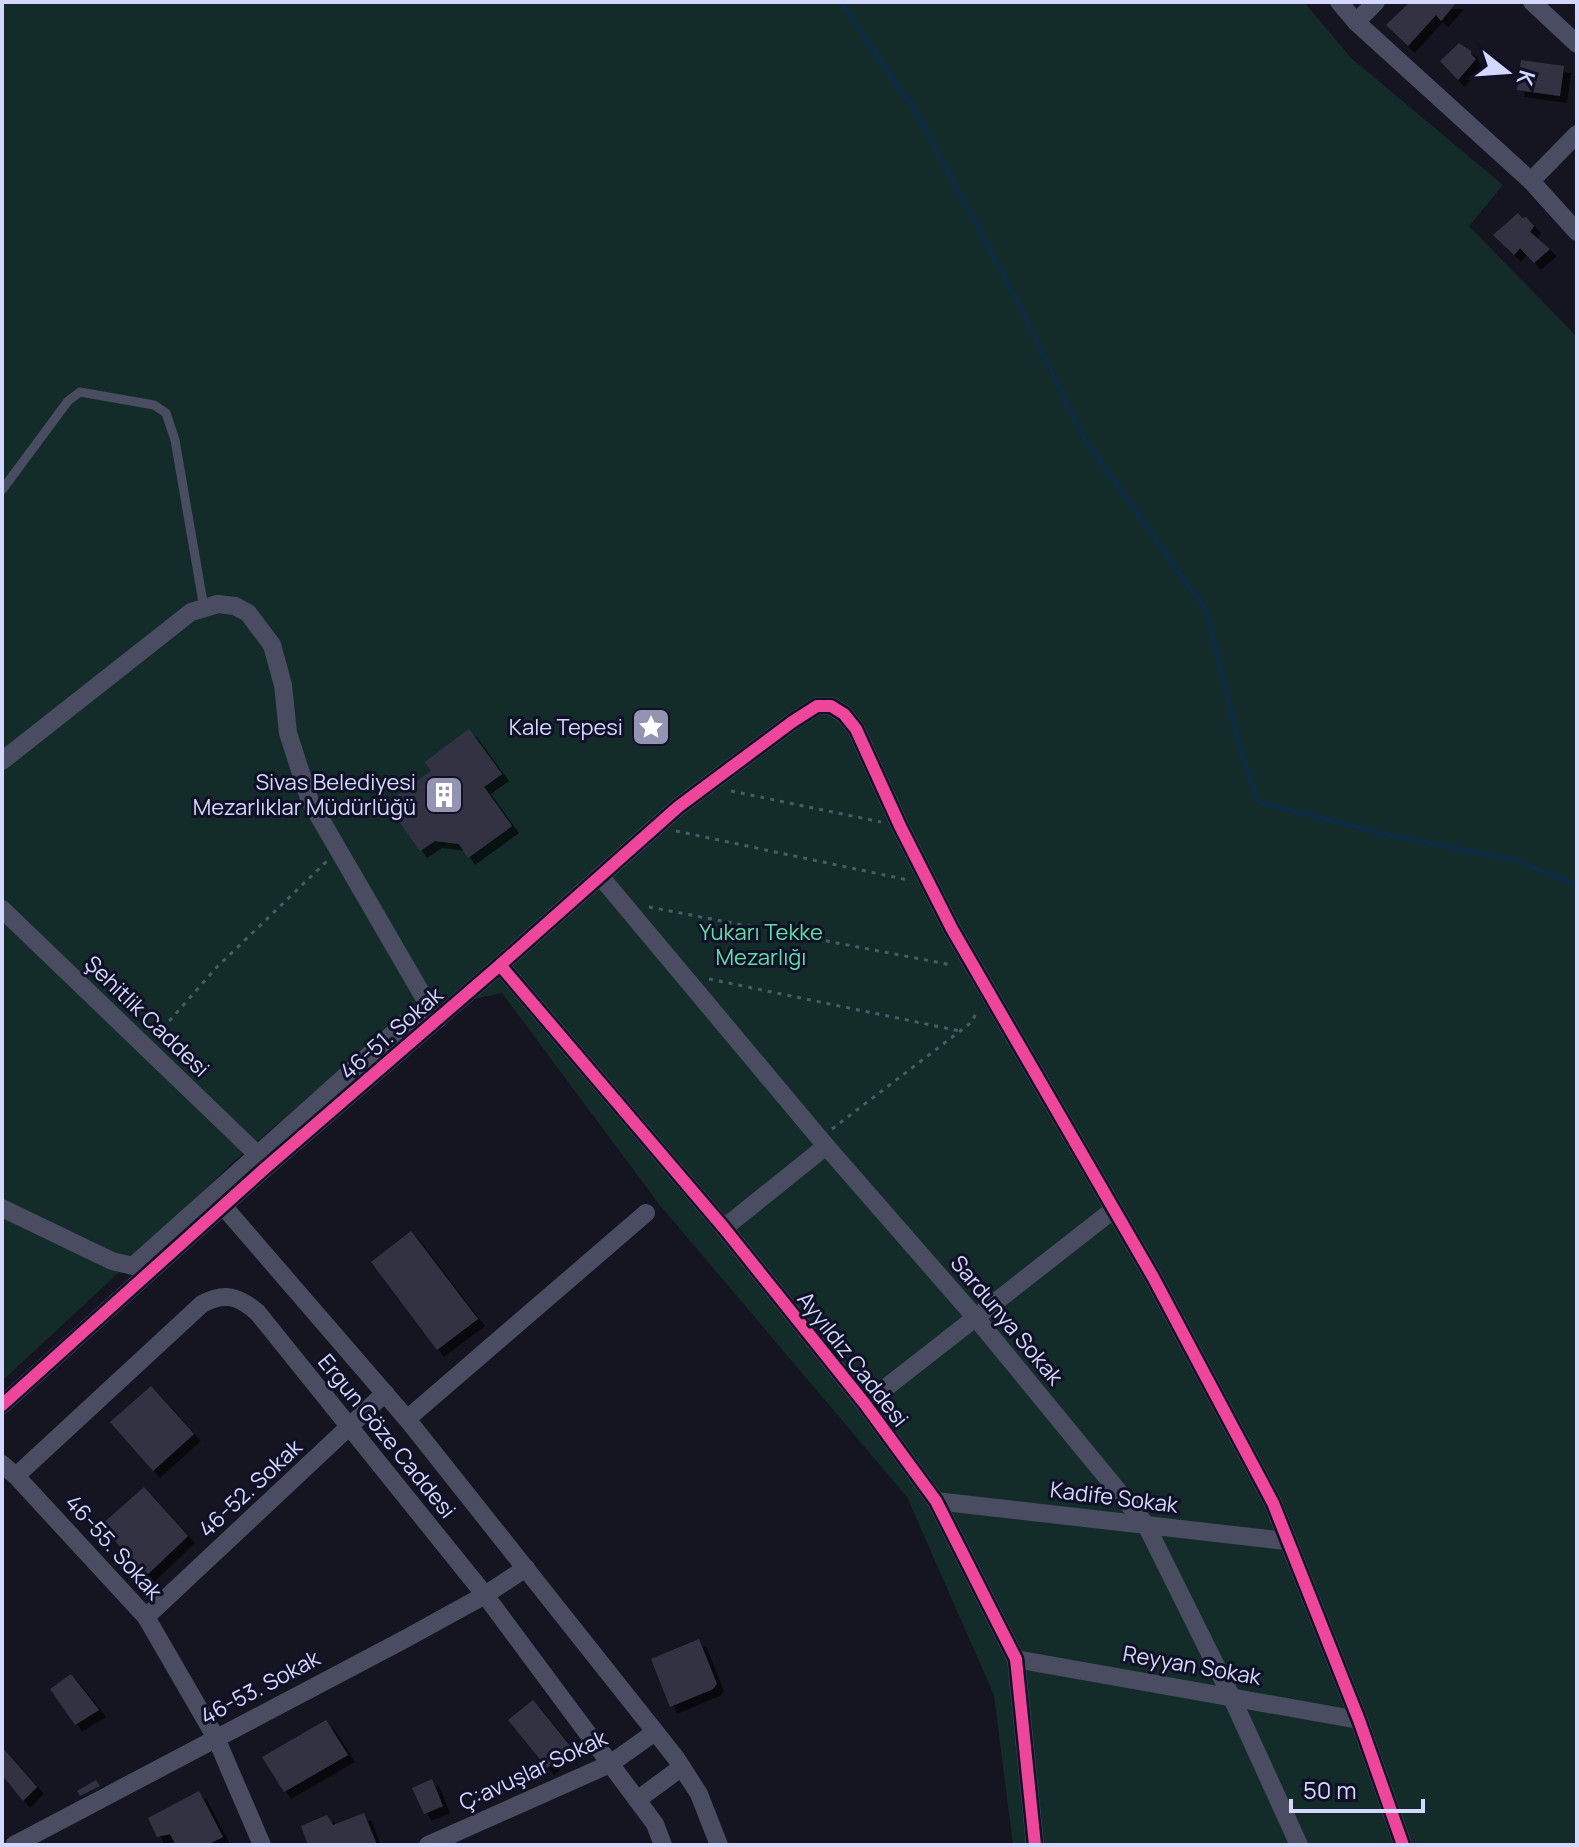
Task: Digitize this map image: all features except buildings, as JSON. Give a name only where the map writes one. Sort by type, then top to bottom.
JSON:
[{"type":"street","points":[[1339,2],[1356,22],[1531,181],[1577,232]]},
{"type":"street","points":[[1356,22],[1376,2]]},
{"type":"street","points":[[1532,2],[1577,44]]},
{"type":"street","points":[[1531,181],[1577,134]]},
{"type":"street","points":[[2,761],[191,612],[218,604],[235,606],[248,613],[272,645],[283,685],[288,733],[310,801],[437,1020]]},
{"type":"street","name":"46-51. Sokak","points":[[2,1405],[263,1170],[657,826],[706,786],[817,706],[831,706],[849,720],[900,826]]},
{"type":"street","points":[[900,826],[975,970],[1153,1277],[1273,1503],[1359,1720],[1403,1845]]},
{"type":"street","name":"Sardunya Sokak","points":[[600,876],[823,1142],[976,1318],[1146,1525],[1231,1696],[1299,1845]]},
{"type":"street","name":"Şehitlik Caddesi","points":[[2,909],[259,1156]]},
{"type":"street","name":"Ayyıldız Caddesi","points":[[500,965],[724,1228],[865,1404],[936,1501],[1016,1659],[1035,1845]]},
{"type":"street","name":"46-51. Sokak","points":[[2,1208],[123,1265],[133,1266],[405,1023],[413,1019],[437,1020]]},
{"type":"street","points":[[724,1228],[823,1142]]},
{"type":"street","name":"Ergun Göze Caddesi","points":[[224,1207],[407,1419],[655,1732],[699,1794],[719,1845]]},
{"type":"street","points":[[865,1404],[1113,1210]]},
{"type":"street","points":[[407,1419],[646,1213]]},
{"type":"street","name":"Ergun Göze Caddesi","points":[[9,1470],[202,1304],[225,1295],[245,1302],[257,1312],[485,1595],[655,1824],[663,1845]]},
{"type":"street","name":"46-52. Sokak","points":[[146,1617],[385,1393]]},
{"type":"street","name":"46-55. Sokak","points":[[9,1470],[146,1617],[216,1738],[262,1845]]},
{"type":"street","name":"Kadife Sokak","points":[[936,1501],[1286,1541]]},
{"type":"street","name":"46-53. Sokak","points":[[14,1845],[485,1595],[526,1568]]},
{"type":"street","name":"Reyyan Sokak","points":[[1016,1659],[1359,1720]]},
{"type":"street","name":"Ç:avuşlar Sokak","points":[[428,1845],[610,1764],[655,1732]]},
{"type":"street","points":[[637,1800],[682,1767]]},
{"type":"lane","points":[[2,490],[68,401],[80,392],[154,405],[166,413],[175,440],[204,608]]},
{"type":"path","points":[[706,786],[900,826]]},
{"type":"path","points":[[657,826],[930,885]]},
{"type":"path","points":[[144,1048],[217,967],[339,851]]},
{"type":"path","points":[[622,902],[975,970]]},
{"type":"path","points":[[682,973],[960,1031]]},
{"type":"path","points":[[823,1142],[972,1022],[977,1012]]},
{"type":"green space","name":"Yukarı Tekke Mezarlığı","points":[[2,2],[1304,2],[1351,58],[1503,185],[1469,226],[1577,337],[1577,1845],[1013,1845],[994,1695],[907,1497],[659,1204],[502,993],[405,1014],[232,1163],[2,1381]]},
{"type":"waterway","points":[[841,2],[917,114],[1018,302],[1084,438],[1206,610],[1240,748],[1258,802],[1388,835],[1515,860],[1577,885]]},
{"type":"cycle path","points":[[2,1405],[263,1170],[678,807],[792,722],[817,706],[831,706],[844,714],[856,729],[952,929],[1153,1277],[1273,1503],[1359,1720],[1403,1845]]},
{"type":"cycle path","points":[[500,965],[724,1228],[865,1404],[936,1501],[1016,1659],[1035,1845]]},
{"type":"place","name":"Kale Tepesi","points":[[651,727]]},
{"type":"place","name":"Sivas Belediyesi Mezarlıklar Müdürlüğü","points":[[444,795]]}]
